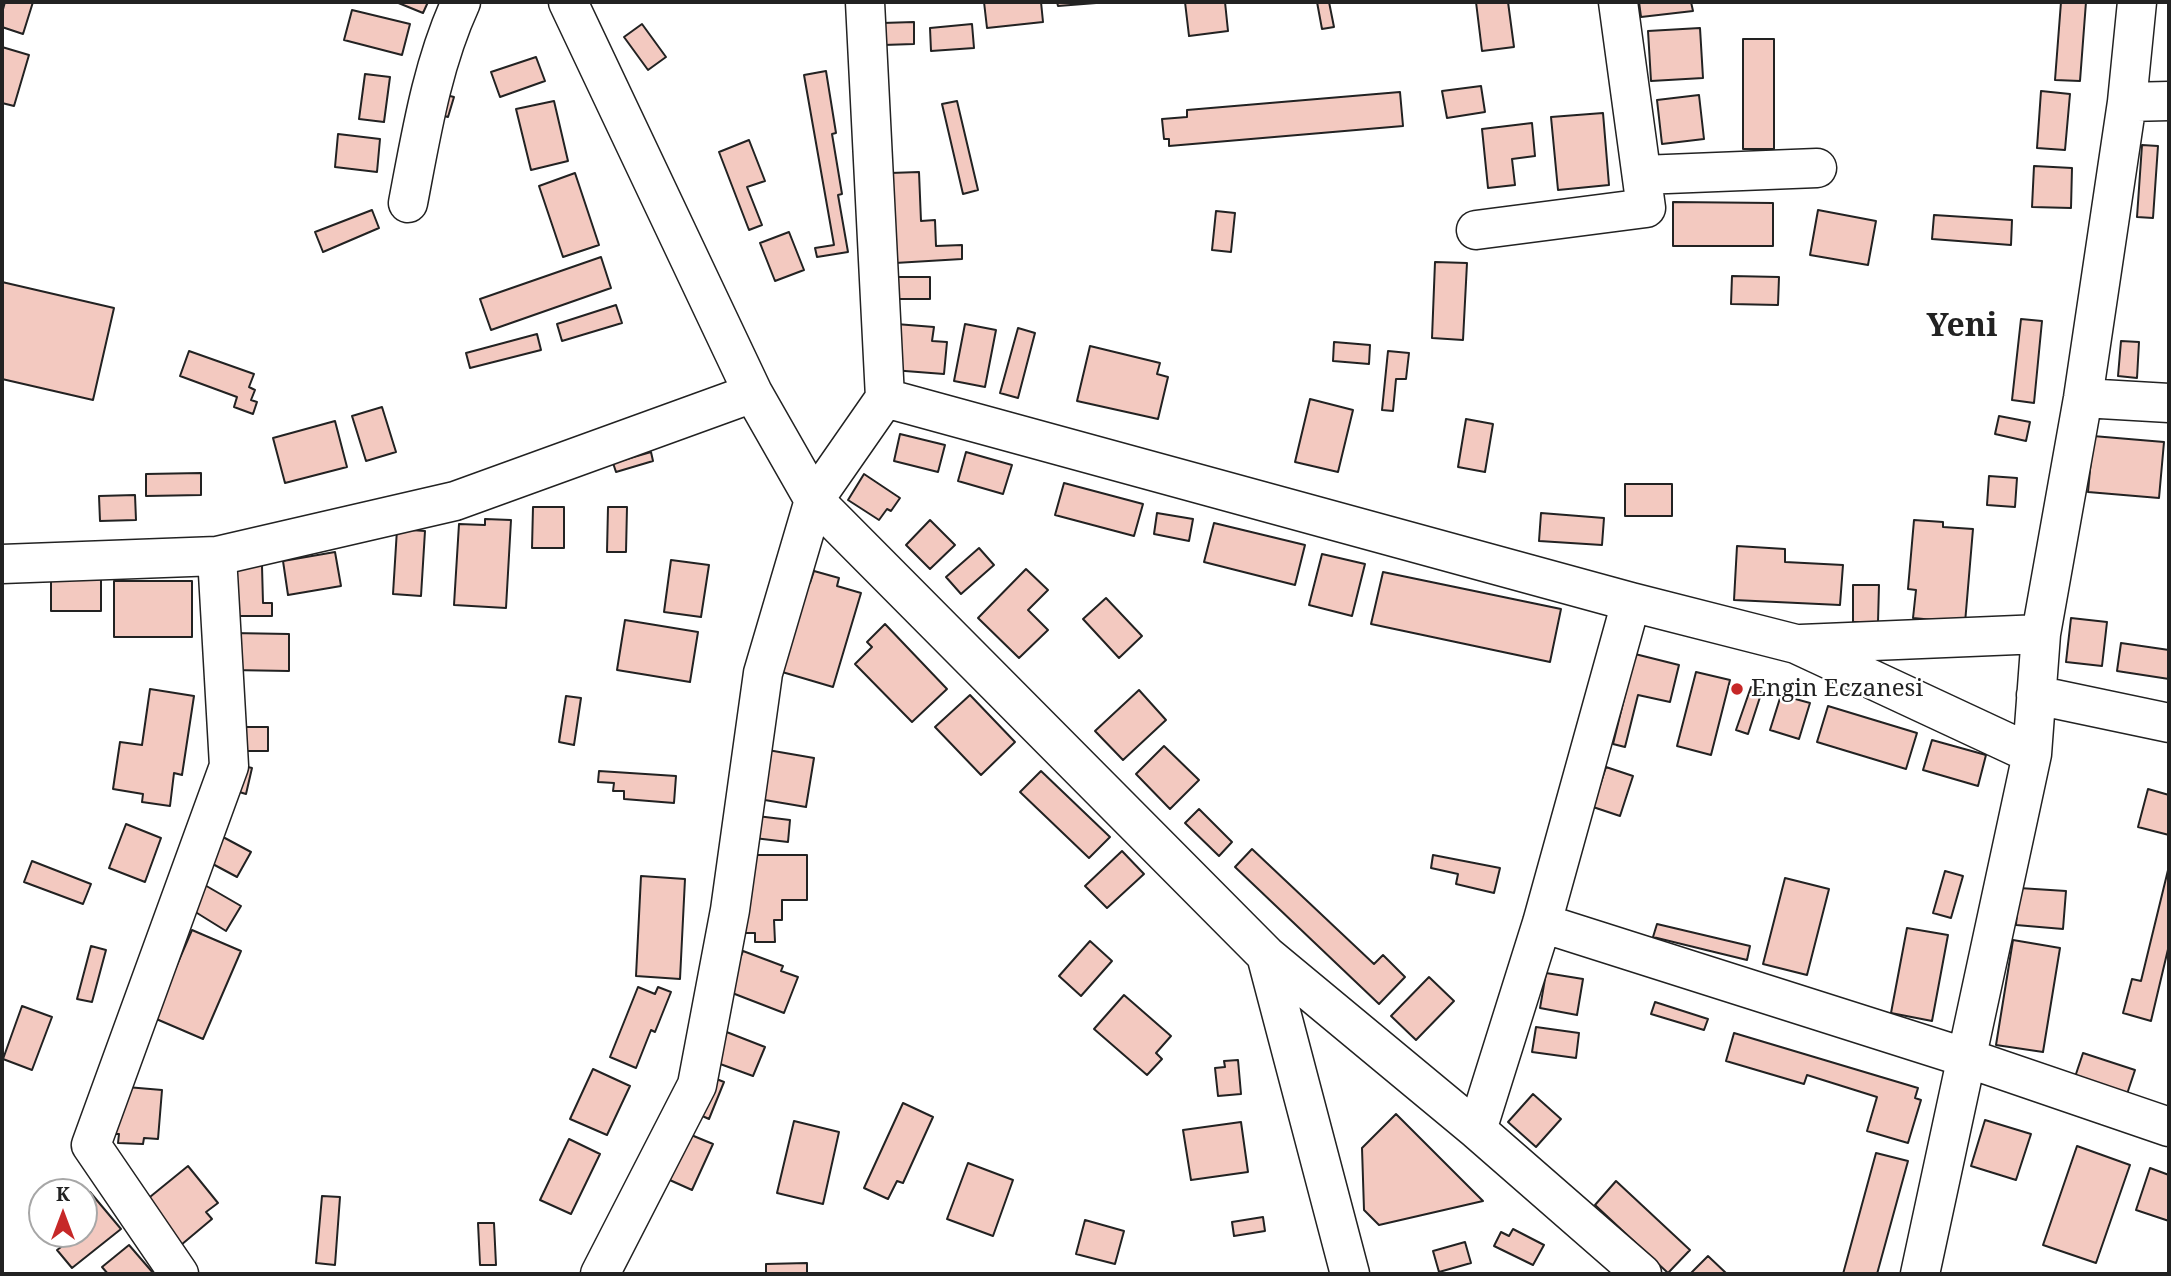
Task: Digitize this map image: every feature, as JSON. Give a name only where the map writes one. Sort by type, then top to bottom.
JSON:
[{"type":"street","points":[[408,203],[425,114],[446,33],[461,2]]},
{"type":"street","points":[[568,2],[753,393],[814,500],[1266,955],[1476,1130],[1642,1274]]},
{"type":"street","points":[[600,1274],[697,1085],[730,910],[763,673],[814,500],[886,398],[865,2]]},
{"type":"street","points":[[1476,230],[1646,208],[1618,2]]},
{"type":"street","points":[[1920,1274],[2032,754],[2041,634],[2083,398],[2127,102],[2137,2]]},
{"type":"street","points":[[2127,102],[2169,101]]},
{"type":"street","points":[[1642,175],[1817,168]]},
{"type":"street","points":[[2,564],[217,556],[455,501],[753,393]]},
{"type":"street","points":[[886,398],[1631,602],[1796,644],[2032,754]]},
{"type":"street","points":[[2083,398],[2169,403]]},
{"type":"street","points":[[179,1274],[91,1145],[229,765],[217,556]]},
{"type":"street","points":[[1476,1130],[1542,923],[1631,602]]},
{"type":"street","points":[[1796,644],[2041,634]]},
{"type":"street","points":[[2036,695],[2169,723]]},
{"type":"street","points":[[1542,923],[1967,1058],[2169,1127]]},
{"type":"street","points":[[1266,955],[1349,1274]]},
{"type":"building","points":[[5,2],[33,2],[23,34],[2,27]]},
{"type":"building","points":[[396,2],[428,2],[423,13]]},
{"type":"building","points":[[984,2],[1041,2],[1043,22],[987,28]]},
{"type":"building","points":[[1057,2],[1109,2],[1058,6]]},
{"type":"building","points":[[1185,2],[1225,2],[1228,31],[1189,36]]},
{"type":"building","points":[[1317,2],[1329,2],[1334,27],[1322,29]]},
{"type":"building","points":[[1476,2],[1508,2],[1514,47],[1482,51]]},
{"type":"building","points":[[1639,2],[1691,2],[1693,11],[1641,17]]},
{"type":"building","points":[[2061,2],[2086,2],[2080,81],[2055,80]]},
{"type":"building","points":[[352,10],[410,24],[402,55],[344,40]]},
{"type":"building","points":[[914,22],[914,44],[883,45],[882,23]]},
{"type":"building","points":[[642,24],[666,57],[648,70],[624,37]]},
{"type":"building","points":[[972,24],[974,48],[931,51],[930,28]]},
{"type":"building","points":[[1700,28],[1703,78],[1651,81],[1648,31]]},
{"type":"building","points":[[1743,39],[1774,39],[1774,149],[1743,149]]},
{"type":"building","points":[[2,47],[29,55],[14,106],[2,103]]},
{"type":"building","points":[[536,57],[545,81],[500,97],[491,72]]},
{"type":"building","points":[[826,71],[836,133],[832,134],[842,194],[838,195],[848,252],[817,257],[815,248],[834,245],[804,75]]},
{"type":"building","points":[[365,74],[390,77],[384,122],[359,119]]},
{"type":"building","points":[[1481,86],[1485,112],[1447,118],[1442,91]]},
{"type":"building","points":[[2041,91],[2070,94],[2065,150],[2037,148]]},
{"type":"building","points":[[1400,92],[1403,126],[1169,146],[1169,139],[1164,139],[1162,119],[1187,117],[1187,110]]},
{"type":"building","points":[[438,93],[454,97],[448,117],[433,113]]},
{"type":"building","points":[[1699,95],[1704,139],[1662,144],[1657,100]]},
{"type":"building","points":[[554,101],[568,161],[531,170],[516,109]]},
{"type":"building","points":[[957,101],[978,190],[963,194],[942,104]]},
{"type":"building","points":[[1603,113],[1609,185],[1558,190],[1551,117]]},
{"type":"building","points":[[1532,123],[1535,156],[1512,159],[1515,185],[1488,188],[1482,129]]},
{"type":"building","points":[[338,134],[380,139],[377,172],[335,167]]},
{"type":"building","points":[[749,140],[765,181],[747,187],[762,225],[749,230],[719,152]]},
{"type":"building","points":[[2142,145],[2158,146],[2153,218],[2137,217]]},
{"type":"building","points":[[2034,166],[2072,168],[2071,208],[2032,207]]},
{"type":"building","points":[[919,172],[921,221],[935,220],[936,246],[962,245],[962,259],[895,263],[890,173]]},
{"type":"building","points":[[575,173],[599,245],[563,257],[539,186]]},
{"type":"building","points":[[1673,202],[1773,203],[1773,246],[1673,246]]},
{"type":"building","points":[[372,210],[379,228],[323,252],[315,232]]},
{"type":"building","points":[[1818,210],[1876,221],[1868,265],[1810,255]]},
{"type":"building","points":[[1216,211],[1235,213],[1231,252],[1212,250]]},
{"type":"building","points":[[1934,215],[2012,220],[2011,245],[1932,239]]},
{"type":"building","points":[[789,232],[804,270],[775,281],[760,243]]},
{"type":"building","points":[[601,257],[611,288],[491,330],[480,299]]},
{"type":"building","points":[[1435,262],[1467,263],[1463,340],[1432,338]]},
{"type":"building","points":[[1732,276],[1779,277],[1778,305],[1731,304]]},
{"type":"building","points":[[889,277],[930,277],[930,299],[890,299]]},
{"type":"building","points":[[2,282],[114,308],[93,400],[2,379]]},
{"type":"building","points":[[616,305],[622,323],[562,341],[557,324]]},
{"type":"building","points":[[2021,319],[2042,321],[2034,403],[2012,400]]},
{"type":"building","points":[[896,324],[934,327],[932,341],[947,342],[944,374],[892,370]]},
{"type":"building","points":[[965,324],[996,330],[985,387],[954,381]]},
{"type":"building","points":[[1018,328],[1035,333],[1018,398],[1000,393]]},
{"type":"building","points":[[537,334],[541,350],[470,368],[466,353]]},
{"type":"building","points":[[2121,341],[2139,342],[2137,378],[2118,376]]},
{"type":"building","points":[[1334,342],[1370,345],[1369,364],[1333,361]]},
{"type":"building","points":[[1090,346],[1160,363],[1157,374],[1168,377],[1158,419],[1077,401]]},
{"type":"building","points":[[189,351],[254,374],[249,387],[255,390],[251,400],[257,402],[253,414],[234,407],[237,397],[180,376]]},
{"type":"building","points":[[1388,351],[1409,353],[1406,379],[1396,379],[1393,411],[1382,410]]},
{"type":"building","points":[[1310,399],[1353,410],[1338,472],[1295,462]]},
{"type":"building","points":[[382,407],[396,452],[366,461],[352,416]]},
{"type":"building","points":[[1999,416],[2030,422],[2026,441],[1995,434]]},
{"type":"building","points":[[1466,419],[1493,424],[1485,472],[1458,467]]},
{"type":"building","points":[[335,421],[347,467],[285,483],[273,438]]},
{"type":"building","points":[[900,434],[945,445],[938,472],[894,461]]},
{"type":"building","points":[[2093,436],[2164,442],[2159,498],[2088,492]]},
{"type":"building","points":[[651,452],[653,461],[616,472],[613,463]]},
{"type":"building","points":[[966,452],[1012,465],[1003,494],[958,481]]},
{"type":"building","points":[[201,473],[201,495],[146,496],[146,474]]},
{"type":"building","points":[[864,474],[900,498],[891,511],[887,509],[879,520],[848,500]]},
{"type":"building","points":[[1989,476],[2017,478],[2015,507],[1987,505]]},
{"type":"building","points":[[1064,483],[1143,504],[1134,536],[1055,515]]},
{"type":"building","points":[[1625,484],[1672,484],[1672,516],[1625,516]]},
{"type":"building","points":[[135,495],[136,520],[100,521],[99,496]]},
{"type":"building","points":[[533,507],[564,507],[564,548],[532,548]]},
{"type":"building","points":[[608,507],[627,507],[626,552],[607,552]]},
{"type":"building","points":[[1157,513],[1193,519],[1189,541],[1154,534]]},
{"type":"building","points":[[1541,513],[1604,518],[1602,545],[1539,541]]},
{"type":"building","points":[[485,519],[511,520],[506,608],[454,605],[459,524],[485,525]]},
{"type":"building","points":[[930,520],[955,545],[930,569],[906,545]]},
{"type":"building","points":[[1914,520],[1943,522],[1943,527],[1973,529],[1965,623],[1913,618],[1916,590],[1908,589]]},
{"type":"building","points":[[1214,523],[1305,545],[1295,585],[1204,562]]},
{"type":"building","points":[[397,529],[425,531],[421,596],[393,594]]},
{"type":"building","points":[[1737,546],[1785,549],[1785,562],[1843,565],[1840,605],[1734,600]]},
{"type":"building","points":[[979,548],[994,565],[961,594],[946,577]]},
{"type":"building","points":[[335,552],[341,586],[288,595],[283,561]]},
{"type":"building","points":[[1322,554],[1365,564],[1352,616],[1309,605]]},
{"type":"building","points":[[671,560],[709,565],[701,617],[664,612]]},
{"type":"building","points":[[231,566],[262,566],[263,603],[272,603],[272,616],[232,616]]},
{"type":"building","points":[[1026,569],[1048,590],[1028,610],[1048,630],[1019,658],[978,618]]},
{"type":"building","points":[[101,570],[101,611],[51,611],[51,571]]},
{"type":"building","points":[[814,571],[839,578],[837,586],[861,593],[833,687],[772,669],[800,580],[810,583]]},
{"type":"building","points":[[1383,572],[1561,609],[1550,662],[1371,624]]},
{"type":"building","points":[[114,581],[192,581],[192,637],[114,637]]},
{"type":"building","points":[[1853,585],[1879,585],[1878,622],[1853,622]]},
{"type":"building","points":[[1106,598],[1142,636],[1119,658],[1083,619]]},
{"type":"building","points":[[2071,618],[2107,622],[2102,666],[2066,662]]},
{"type":"building","points":[[625,620],[698,632],[690,682],[617,670]]},
{"type":"building","points":[[885,624],[947,689],[912,722],[855,664],[872,647],[867,642]]},
{"type":"building","points":[[232,633],[289,634],[289,671],[231,670]]},
{"type":"building","points":[[2121,643],[2169,650],[2169,679],[2117,671]]},
{"type":"building","points":[[1635,654],[1679,665],[1670,702],[1638,695],[1625,747],[1613,744]]},
{"type":"building","points":[[1696,672],[1730,680],[1711,755],[1677,746]]},
{"type":"building","points":[[1751,687],[1762,691],[1748,734],[1736,730]]},
{"type":"building","points":[[150,689],[194,696],[182,775],[174,773],[170,806],[142,802],[143,794],[113,789],[120,742],[142,745]]},
{"type":"building","points":[[1139,690],[1166,720],[1123,760],[1095,731]]},
{"type":"building","points":[[970,695],[1015,742],[981,775],[935,727]]},
{"type":"building","points":[[1781,695],[1810,703],[1799,739],[1770,730]]},
{"type":"building","points":[[566,696],[581,698],[574,745],[559,742]]},
{"type":"building","points":[[1828,706],[1917,733],[1906,769],[1817,742]]},
{"type":"building","points":[[243,727],[268,727],[268,751],[243,751]]},
{"type":"building","points":[[1932,740],[1986,755],[1978,786],[1923,770]]},
{"type":"building","points":[[1164,746],[1199,780],[1170,809],[1136,774]]},
{"type":"building","points":[[762,749],[814,758],[806,807],[753,798]]},
{"type":"building","points":[[235,764],[252,768],[246,794],[229,789]]},
{"type":"building","points":[[1606,767],[1633,776],[1620,816],[1593,807]]},
{"type":"building","points":[[599,771],[676,776],[674,803],[624,799],[624,791],[613,791],[614,783],[598,782]]},
{"type":"building","points":[[1041,771],[1110,837],[1089,858],[1020,792]]},
{"type":"building","points":[[2148,789],[2169,795],[2169,835],[2138,827]]},
{"type":"building","points":[[1199,809],[1232,842],[1219,856],[1185,823]]},
{"type":"building","points":[[757,816],[790,820],[788,842],[754,838]]},
{"type":"building","points":[[126,824],[161,838],[145,882],[109,868]]},
{"type":"building","points":[[223,837],[251,852],[237,877],[209,862]]},
{"type":"building","points":[[1252,849],[1374,964],[1383,955],[1405,977],[1379,1004],[1235,867]]},
{"type":"building","points":[[1122,851],[1144,874],[1107,908],[1085,886]]},
{"type":"building","points":[[743,855],[807,855],[807,900],[782,900],[782,920],[774,920],[775,942],[755,942],[755,933],[743,933]]},
{"type":"building","points":[[1433,855],[1500,868],[1494,893],[1456,884],[1458,874],[1431,868]]},
{"type":"building","points":[[32,861],[91,884],[83,904],[24,882]]},
{"type":"building","points":[[2169,866],[2169,945],[2151,1021],[2123,1013],[2132,979],[2141,981]]},
{"type":"building","points":[[1945,871],[1963,876],[1951,918],[1933,913]]},
{"type":"building","points":[[641,876],[685,879],[680,979],[636,976]]},
{"type":"building","points":[[1785,878],[1829,889],[1807,975],[1763,964]]},
{"type":"building","points":[[203,884],[241,906],[226,931],[189,908]]},
{"type":"building","points":[[2019,888],[2066,891],[2063,929],[2016,925]]},
{"type":"building","points":[[1657,924],[1750,946],[1747,960],[1653,937]]},
{"type":"building","points":[[1907,928],[1948,935],[1932,1021],[1891,1013]]},
{"type":"building","points":[[192,930],[241,951],[203,1039],[154,1018]]},
{"type":"building","points":[[2013,940],[2060,948],[2043,1052],[1996,1045]]},
{"type":"building","points":[[1090,941],[1112,961],[1081,996],[1059,976]]},
{"type":"building","points":[[91,946],[106,950],[92,1002],[77,999]]},
{"type":"building","points":[[743,951],[783,966],[781,971],[798,977],[784,1013],[727,991]]},
{"type":"building","points":[[1546,973],[1583,979],[1577,1015],[1540,1008]]},
{"type":"building","points":[[1429,977],[1454,1001],[1416,1040],[1391,1016]]},
{"type":"building","points":[[638,987],[655,994],[658,987],[671,992],[655,1032],[651,1030],[636,1068],[610,1057]]},
{"type":"building","points":[[1124,995],[1171,1036],[1156,1053],[1162,1059],[1147,1075],[1094,1029]]},
{"type":"building","points":[[1655,1002],[1708,1019],[1704,1030],[1651,1014]]},
{"type":"building","points":[[22,1006],[52,1017],[32,1070],[3,1059]]},
{"type":"building","points":[[1536,1027],[1579,1033],[1576,1058],[1532,1052]]},
{"type":"building","points":[[724,1031],[765,1047],[753,1076],[712,1061]]},
{"type":"building","points":[[1734,1033],[1918,1088],[1915,1098],[1921,1100],[1908,1143],[1867,1131],[1877,1097],[1807,1075],[1804,1084],[1726,1061]]},
{"type":"building","points":[[2083,1053],[2135,1070],[2127,1094],[2075,1077]]},
{"type":"building","points":[[1238,1060],[1241,1094],[1218,1096],[1215,1068],[1225,1067],[1224,1061]]},
{"type":"building","points":[[593,1069],[630,1086],[607,1135],[570,1119]]},
{"type":"building","points":[[704,1074],[724,1082],[709,1119],[689,1110]]},
{"type":"building","points":[[115,1086],[162,1090],[158,1139],[144,1138],[143,1144],[118,1143],[119,1134],[111,1134]]},
{"type":"building","points":[[1533,1094],[1561,1119],[1536,1147],[1508,1122]]},
{"type":"building","points":[[903,1103],[933,1117],[903,1183],[897,1181],[888,1199],[864,1188]]},
{"type":"building","points":[[1396,1114],[1483,1201],[1379,1225],[1364,1210],[1362,1148]]},
{"type":"building","points":[[1985,1120],[2031,1134],[2016,1180],[1971,1166]]},
{"type":"building","points":[[794,1121],[839,1132],[823,1204],[777,1193]]},
{"type":"building","points":[[1241,1122],[1248,1172],[1191,1180],[1183,1130]]},
{"type":"building","points":[[684,1132],[713,1144],[692,1190],[663,1177]]},
{"type":"building","points":[[569,1139],[600,1154],[571,1214],[540,1200]]},
{"type":"building","points":[[2077,1146],[2130,1165],[2096,1263],[2043,1245]]},
{"type":"building","points":[[1876,1153],[1908,1161],[1877,1274],[1843,1274]]},
{"type":"building","points":[[968,1163],[1013,1180],[993,1236],[947,1219]]},
{"type":"building","points":[[188,1166],[218,1203],[206,1212],[212,1219],[181,1245],[145,1201]]},
{"type":"building","points":[[2150,1168],[2169,1175],[2169,1221],[2136,1210]]},
{"type":"building","points":[[1616,1181],[1690,1250],[1668,1273],[1595,1205]]},
{"type":"building","points":[[322,1196],[340,1197],[335,1265],[316,1263]]},
{"type":"building","points":[[98,1202],[121,1229],[98,1247]]},
{"type":"building","points":[[1263,1217],[1265,1231],[1234,1236],[1232,1222]]},
{"type":"building","points":[[1085,1220],[1124,1231],[1115,1264],[1076,1254]]},
{"type":"building","points":[[478,1223],[494,1223],[496,1265],[480,1265]]},
{"type":"building","points":[[1513,1229],[1544,1245],[1533,1265],[1494,1246],[1501,1232],[1509,1236]]},
{"type":"building","points":[[1465,1242],[1471,1263],[1439,1272],[1433,1251]]},
{"type":"building","points":[[129,1245],[154,1274],[108,1274],[102,1267]]},
{"type":"building","points":[[60,1248],[97,1248],[72,1268],[57,1250]]},
{"type":"building","points":[[1708,1256],[1727,1274],[1690,1274]]},
{"type":"building","points":[[807,1263],[807,1274],[766,1274],[766,1264]]},
{"type":"place","name":"Engin Eczanesi","points":[[1737,689]]},
{"type":"district","name":"Yeni","points":[[1962,327]]}]
